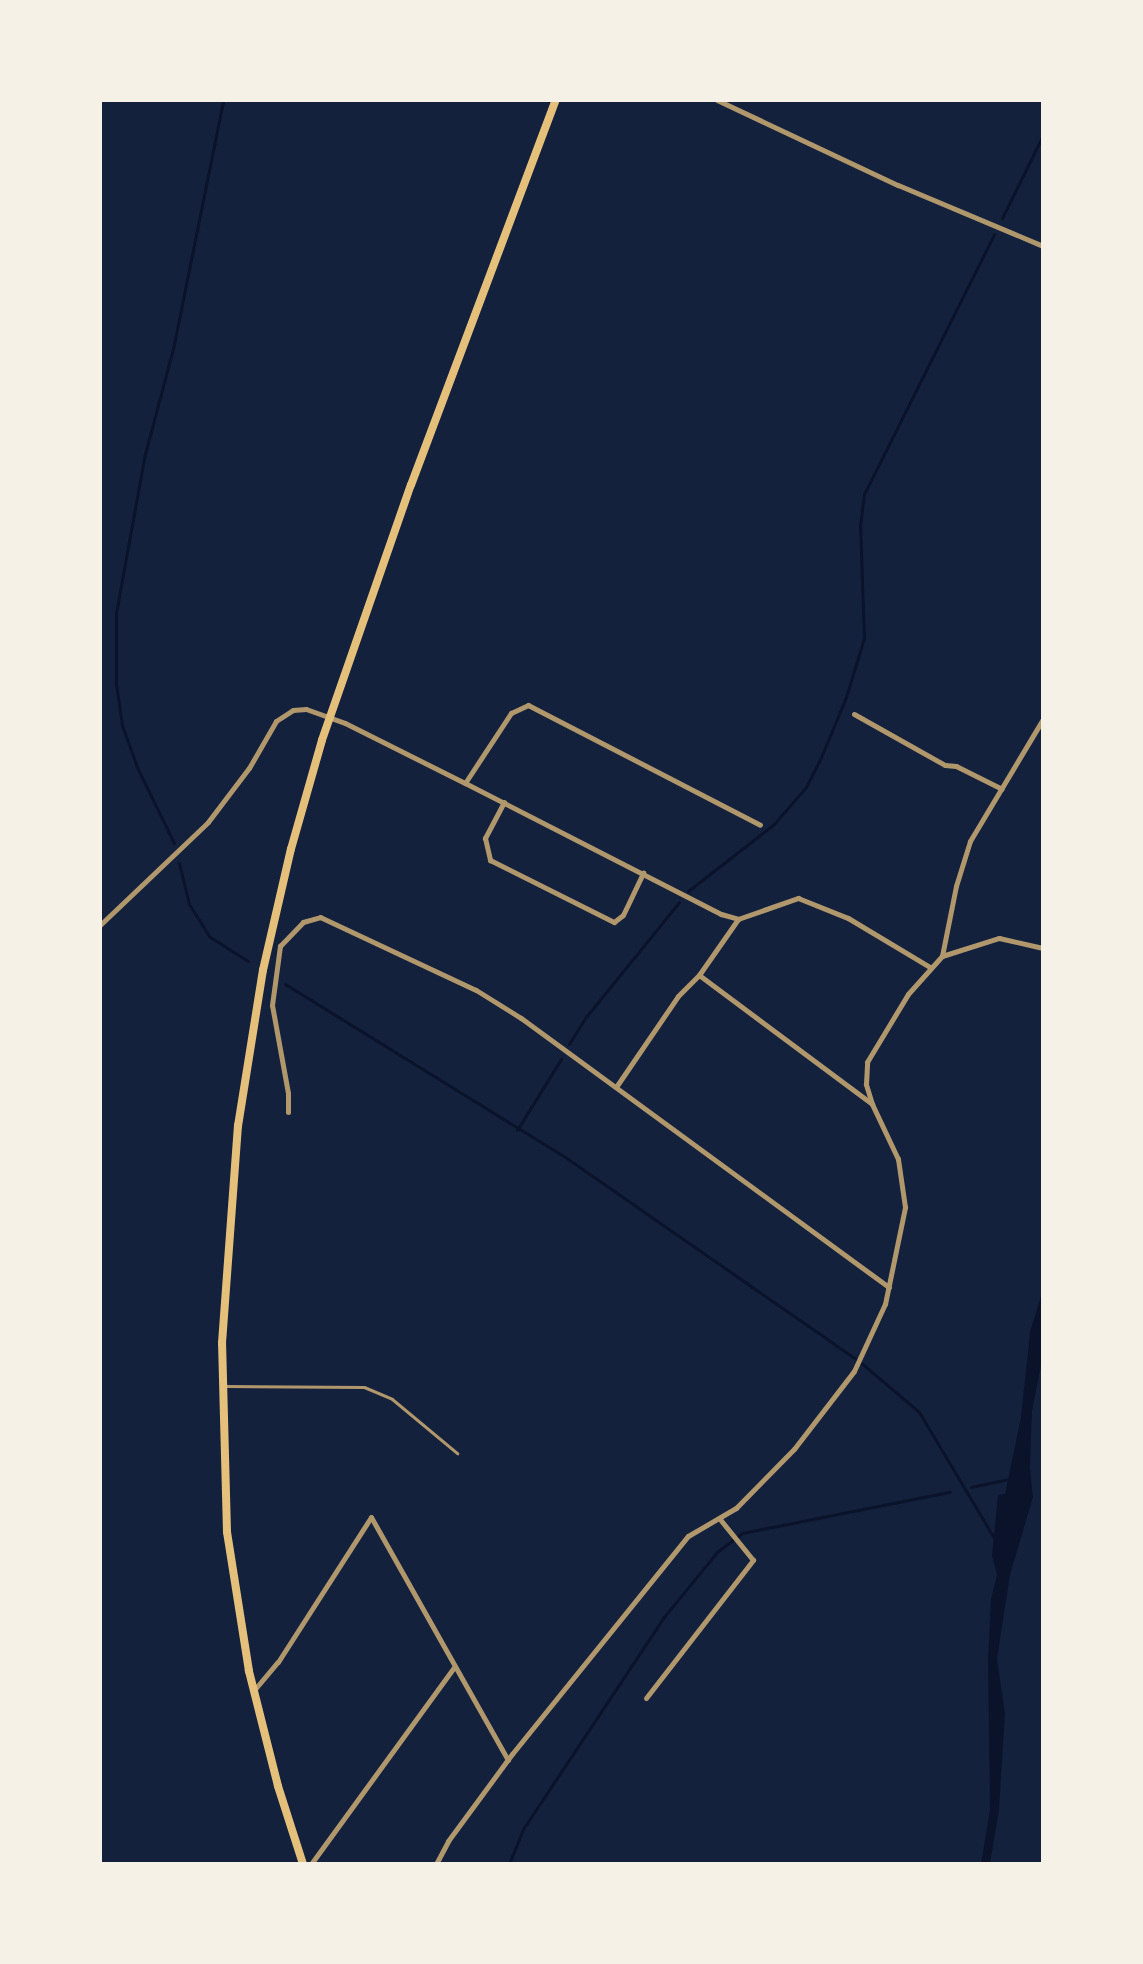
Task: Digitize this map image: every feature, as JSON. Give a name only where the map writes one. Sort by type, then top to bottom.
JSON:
[{"type":"main road","points":[[303,1864],[253,1691],[227,1532],[221,1386],[233,1165],[263,970],[291,849],[330,716],[447,390],[556,100]]},
{"type":"street","points":[[717,100],[898,185],[1043,246]]},
{"type":"street","points":[[465,783],[511,713],[528,705],[760,825]]},
{"type":"street","points":[[100,925],[165,864],[235,788],[276,721],[300,709],[330,716],[721,914],[738,919],[798,898],[848,918],[930,967]]},
{"type":"street","points":[[854,714],[945,765],[956,766],[1003,790]]},
{"type":"street","points":[[942,956],[956,886],[970,841],[1043,719]]},
{"type":"street","points":[[504,802],[485,838],[490,860],[614,922],[623,915],[643,873]]},
{"type":"street","points":[[288,1112],[288,1093],[271,998],[280,946],[312,917],[328,919],[476,990],[616,1087],[889,1287]]},
{"type":"street","points":[[616,1087],[678,996],[699,975],[738,919]]},
{"type":"street","points":[[436,1864],[448,1841],[508,1760],[688,1536],[736,1508],[794,1449],[854,1371],[889,1287],[905,1207],[898,1159],[866,1084],[867,1062],[908,994],[942,956],[999,938],[1043,948]]},
{"type":"street","points":[[699,975],[872,1104]]},
{"type":"street","points":[[253,1691],[278,1662],[371,1517],[508,1760]]},
{"type":"street","points":[[646,1698],[753,1560],[719,1518]]},
{"type":"street","points":[[311,1864],[454,1667]]},
{"type":"lane","points":[[221,1386],[364,1387],[392,1399],[457,1453]]},
{"type":"water","points":[[1043,1289],[1043,1356],[1032,1411],[1030,1467],[1033,1497],[1010,1575],[997,1659],[1005,1713],[999,1810],[990,1864],[981,1864],[990,1810],[988,1658],[991,1599],[997,1575],[992,1556],[998,1495],[1005,1494],[1021,1417],[1030,1332]]},
{"type":"waterway","points":[[174,843],[137,767],[122,725],[116,684],[116,613],[145,454],[173,349],[223,100]]},
{"type":"waterway","points":[[1002,218],[1043,135]]},
{"type":"waterway","points":[[688,891],[774,824],[806,787],[819,762],[846,697],[864,638],[860,526],[864,494],[994,234]]},
{"type":"waterway","points":[[179,863],[189,904],[210,937],[248,961]]},
{"type":"waterway","points":[[569,1044],[586,1017],[679,902]]},
{"type":"waterway","points":[[285,984],[568,1159],[859,1361],[919,1412],[994,1538]]},
{"type":"waterway","points":[[517,1130],[561,1059]]},
{"type":"waterway","points":[[971,1487],[1009,1479]]},
{"type":"waterway","points":[[509,1864],[523,1829],[664,1617],[717,1552],[742,1533],[950,1492]]}]
